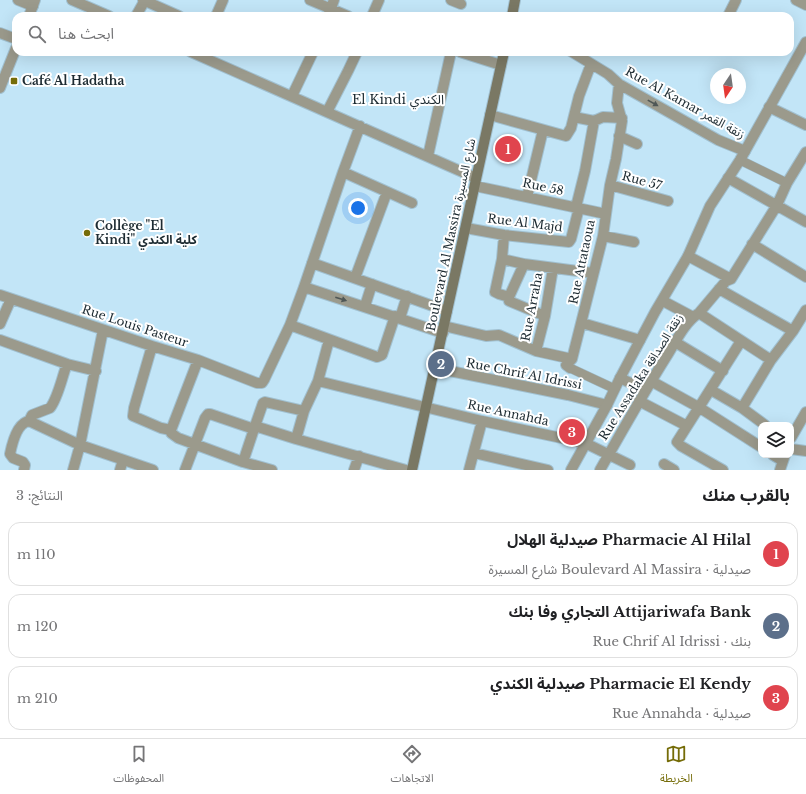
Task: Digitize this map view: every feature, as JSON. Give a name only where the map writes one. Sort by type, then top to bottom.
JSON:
[{"type":"main road","points":[[513,12],[515,0]]},
{"type":"main road","name":"Boulevard Al Massira شارع المسيرة","points":[[412,470],[503,56]]},
{"type":"street","points":[[18,0],[34,3]]},
{"type":"street","points":[[72,0],[100,12]]},
{"type":"street","points":[[138,12],[144,0],[170,12]]},
{"type":"street","points":[[217,12],[221,0]]},
{"type":"street","points":[[310,0],[331,8]]},
{"type":"street","points":[[374,12],[379,0]]},
{"type":"street","points":[[451,0],[461,4]]},
{"type":"street","points":[[730,12],[736,0]]},
{"type":"street","points":[[796,0],[806,5]]},
{"type":"street","points":[[0,33],[12,38]]},
{"type":"street","points":[[571,470],[607,405],[655,312],[663,301],[688,256],[704,218],[718,192],[740,160],[806,42]]},
{"type":"street","points":[[0,88],[13,56]]},
{"type":"street","name":"Rue 58","points":[[200,56],[428,156],[476,182],[527,197],[606,214]]},
{"type":"street","points":[[292,96],[311,56]]},
{"type":"street","points":[[327,112],[348,72],[354,56]]},
{"type":"street","points":[[428,156],[450,56]]},
{"type":"street","points":[[473,56],[501,65]]},
{"type":"street","name":"Rue Al Kamar زنقة القمر","points":[[580,56],[608,74],[619,84],[718,140],[745,151]]},
{"type":"street","points":[[490,115],[566,136],[574,117],[581,90],[591,64]]},
{"type":"street","name":"Rue Attataoua","points":[[571,363],[603,236],[622,118],[617,103],[619,84]]},
{"type":"street","points":[[769,107],[806,125]]},
{"type":"street","points":[[574,117],[594,122],[603,117],[622,118]]},
{"type":"street","points":[[578,208],[594,122]]},
{"type":"street","points":[[360,126],[290,325],[358,350],[377,356],[382,355],[407,296]]},
{"type":"street","points":[[527,197],[543,130]]},
{"type":"street","points":[[619,136],[637,144]]},
{"type":"street","name":"Rue Assadaka زنقة الصداقة","points":[[600,470],[645,390],[675,342],[696,315],[726,281],[731,279],[777,206],[786,183],[806,152]]},
{"type":"street","points":[[740,160],[786,183]]},
{"type":"street","points":[[343,172],[412,203]]},
{"type":"street","points":[[728,178],[777,206],[805,219]]},
{"type":"street","name":"Rue 57","points":[[610,185],[668,201]]},
{"type":"street","points":[[355,278],[386,192]]},
{"type":"street","name":"Rue Al Majd","points":[[466,228],[504,240],[570,241],[578,208]]},
{"type":"street","points":[[603,236],[634,242]]},
{"type":"street","points":[[504,240],[502,259],[494,292],[509,297]]},
{"type":"street","points":[[752,244],[806,277]]},
{"type":"street","points":[[688,256],[731,279]]},
{"type":"street","points":[[502,259],[524,264],[593,273]]},
{"type":"street","points":[[312,262],[447,311]]},
{"type":"street","points":[[524,264],[509,297],[510,302],[545,316]]},
{"type":"street","name":"Rue Arraha","points":[[536,351],[545,316],[553,268]]},
{"type":"street","points":[[366,306],[372,284]]},
{"type":"street","name":"Rue Arraha","points":[[304,287],[443,330],[486,336],[499,335],[536,351],[571,363]]},
{"type":"street","points":[[719,289],[793,331]]},
{"type":"street","name":"Rue Louis Pasteur","points":[[0,295],[198,360],[256,383],[262,383],[290,325]]},
{"type":"street","points":[[0,324],[11,299]]},
{"type":"street","points":[[663,301],[696,315],[771,360]]},
{"type":"street","points":[[742,408],[771,360],[793,331],[806,310]]},
{"type":"street","points":[[582,323],[640,340]]},
{"type":"street","points":[[73,470],[96,371],[103,330]]},
{"type":"street","points":[[0,340],[67,364],[96,371]]},
{"type":"street","points":[[296,439],[304,411],[318,381],[329,340]]},
{"type":"street","points":[[720,469],[678,444],[678,441],[741,341]]},
{"type":"street","points":[[675,342],[722,371]]},
{"type":"street","points":[[152,346],[133,416],[161,428],[171,430]]},
{"type":"street","points":[[198,360],[171,433],[178,438],[243,462],[272,470]]},
{"type":"street","points":[[571,363],[615,389]]},
{"type":"street","points":[[24,470],[25,465],[23,462],[13,458],[10,455],[17,433],[25,422],[29,421],[32,415],[52,406],[67,364]]},
{"type":"street","name":"Rue Chrif Al Idrissi","points":[[435,368],[568,395],[607,405]]},
{"type":"street","points":[[620,378],[645,390]]},
{"type":"street","name":"Rue Annahda","points":[[318,381],[426,408],[585,443],[630,465]]},
{"type":"street","points":[[651,381],[700,408],[758,445]]},
{"type":"street","points":[[711,390],[742,408],[761,422]]},
{"type":"street","points":[[639,401],[687,426]]},
{"type":"street","points":[[243,462],[265,402],[304,411]]},
{"type":"street","points":[[794,433],[806,412]]},
{"type":"street","points":[[185,470],[204,418],[208,414],[406,470]]},
{"type":"street","points":[[29,421],[80,445],[153,470]]},
{"type":"street","points":[[469,470],[482,421]]},
{"type":"street","points":[[794,449],[806,451]]},
{"type":"street","points":[[474,453],[548,470]]},
{"type":"street","points":[[354,470],[359,456]]},
{"type":"street","points":[[120,470],[123,460]]},
{"type":"street","points":[[664,464],[674,470]]},
{"type":"place","name":"Café Al Hadatha","points":[[14,81]]},
{"type":"place","name":"Pharmacie Al Hilal صيدلية الهلال","points":[[508,149]]},
{"type":"place","name":"Collège \"El Kindi\" كلية الكندي","points":[[87,233]]},
{"type":"place","name":"Attijariwafa Bank التجاري وفا بنك","points":[[441,364]]},
{"type":"place","name":"Pharmacie El Kendy صيدلية الكندي","points":[[572,432]]},
{"type":"district","name":"El Kindi الكندي","points":[[398,99]]}]
